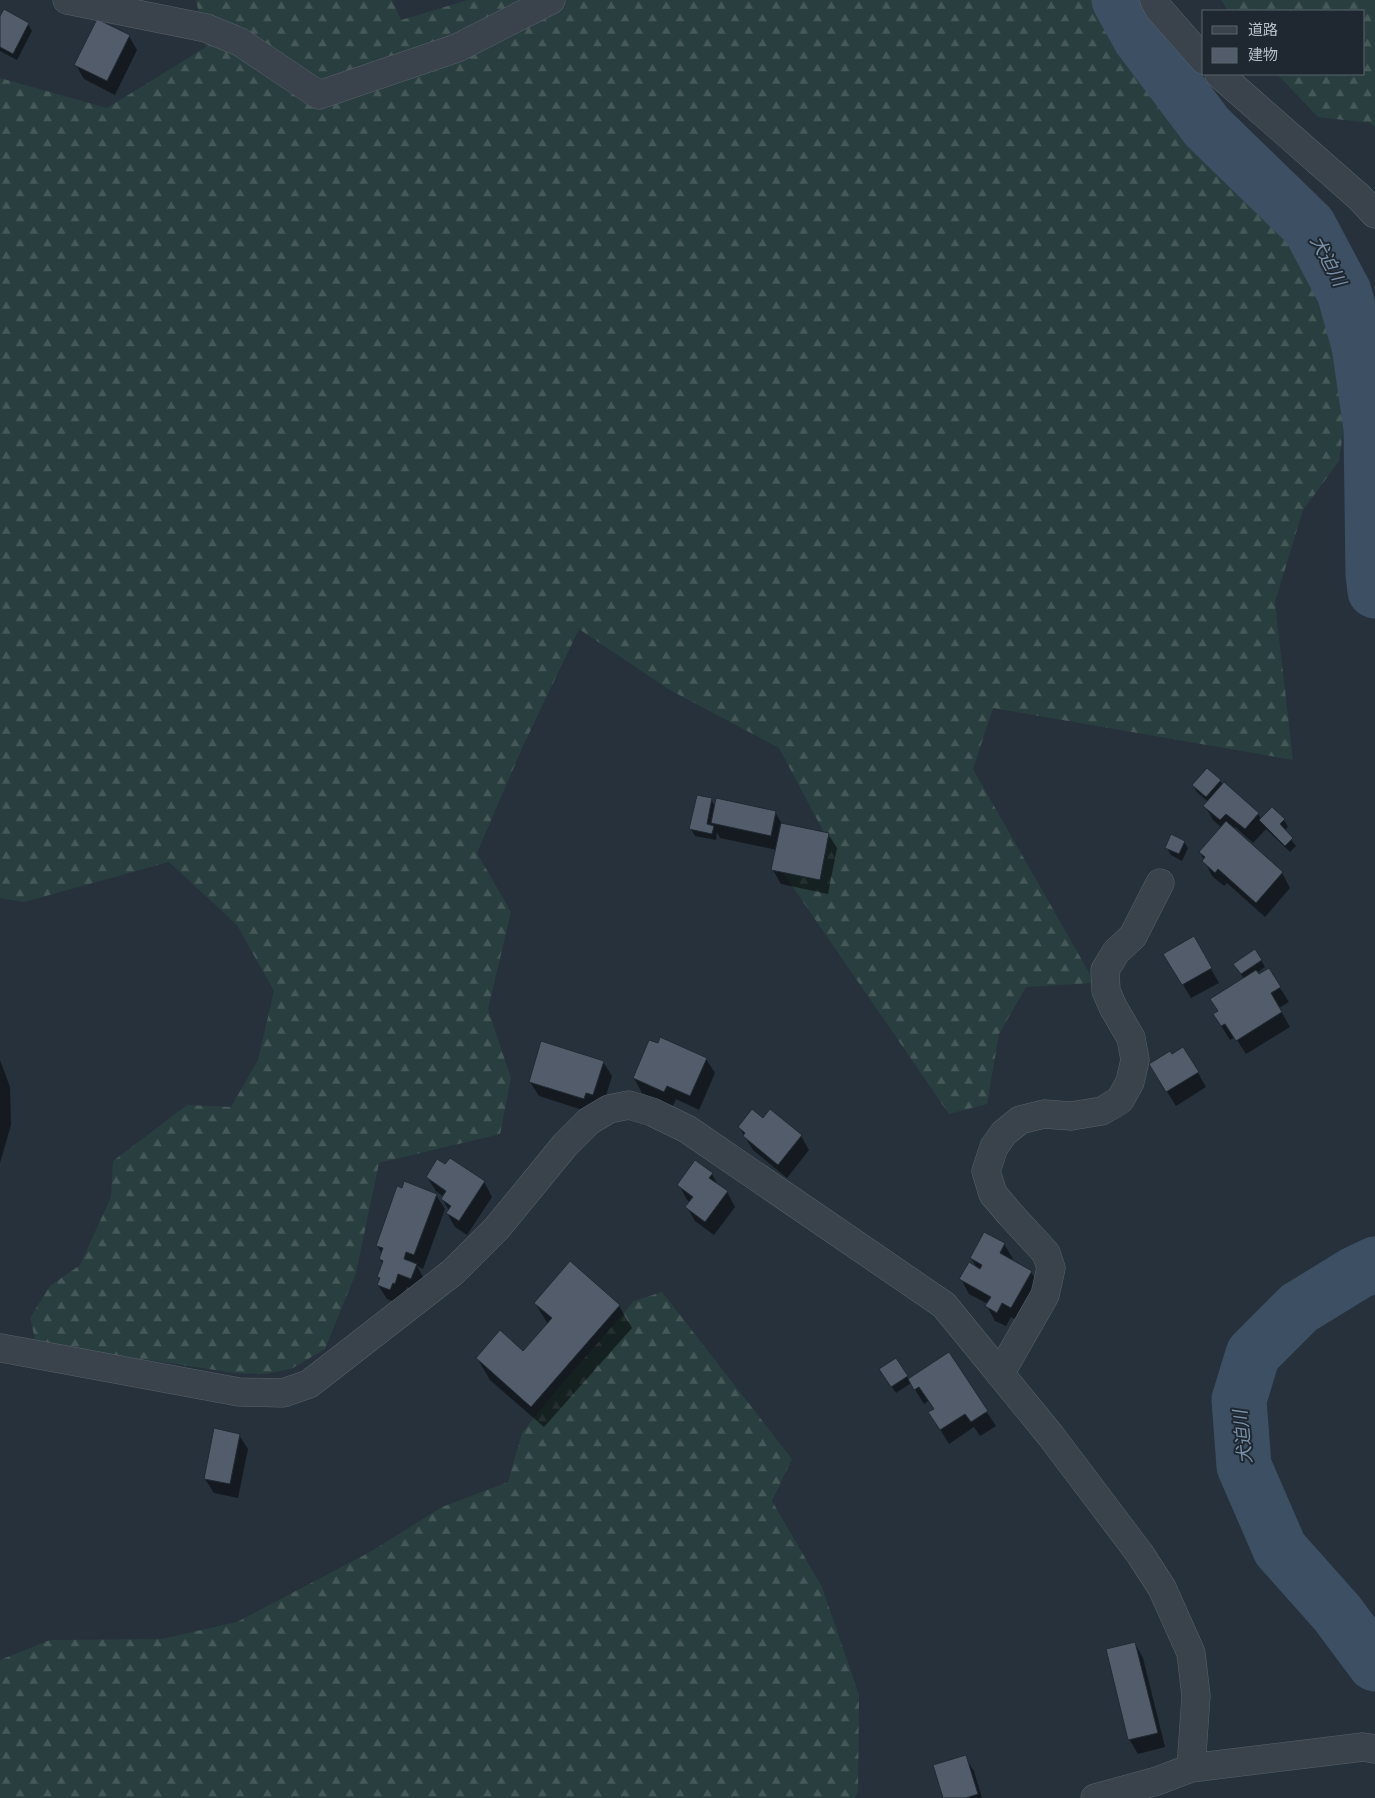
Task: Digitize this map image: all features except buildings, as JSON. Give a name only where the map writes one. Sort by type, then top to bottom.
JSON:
[{"type":"street","points":[[67,0],[206,28],[240,42],[319,95],[457,48],[552,0]]},
{"type":"street","points":[[1154,0],[1159,9],[1202,58]]},
{"type":"street","points":[[1220,75],[1359,197],[1375,214]]},
{"type":"street","points":[[1000,1374],[1045,1295],[1051,1268],[1046,1254],[993,1194],[986,1171],[994,1147],[1004,1133],[1020,1120],[1044,1114],[1071,1116],[1102,1112],[1120,1100],[1130,1082],[1135,1060],[1131,1038],[1106,991],[1105,970],[1116,952],[1133,936],[1160,882]]},
{"type":"street","points":[[1,1348],[239,1392],[283,1393],[309,1384],[453,1272],[497,1228],[565,1145],[589,1121],[609,1109],[629,1105],[652,1112],[687,1129],[944,1305],[1051,1436],[1140,1554],[1162,1588],[1191,1653],[1196,1696],[1191,1768]]},
{"type":"street","points":[[1095,1798],[1157,1781],[1191,1768],[1369,1748]]},
{"type":"green space","points":[[196,0],[392,0],[401,20],[468,0],[1114,0],[1170,65],[1283,175],[1331,215],[1362,276],[1354,360],[1339,461],[1303,510],[1275,602],[1293,760],[993,708],[973,769],[1095,983],[1026,987],[999,1034],[987,1104],[949,1114],[777,864],[828,840],[779,748],[668,689],[579,629],[523,746],[477,853],[511,912],[488,1009],[511,1078],[500,1134],[379,1163],[356,1273],[325,1349],[291,1369],[265,1374],[235,1373],[36,1343],[30,1318],[50,1286],[80,1265],[111,1197],[113,1161],[187,1105],[231,1107],[258,1060],[274,991],[237,925],[169,862],[24,902],[0,898],[0,78],[107,108],[206,47]]},
{"type":"green space","points":[[1221,0],[1375,0],[1375,127],[1371,123],[1318,117],[1278,75],[1365,75],[1365,10],[1227,10]]},
{"type":"green space","points":[[662,1292],[792,1459],[772,1501],[822,1587],[859,1695],[858,1791],[855,1798],[0,1798],[0,1660],[50,1640],[161,1639],[237,1622],[370,1552],[442,1507],[508,1482],[522,1433],[549,1399],[634,1301]]},
{"type":"waterway","name":"犬迫川","points":[[1119,0],[1140,38],[1207,127],[1309,226],[1344,292],[1359,346],[1371,428],[1373,574],[1375,591]]},
{"type":"waterway","name":"犬迫川","points":[[1375,1264],[1356,1273],[1299,1308],[1253,1354],[1239,1400],[1244,1466],[1280,1549],[1337,1613],[1375,1664]]}]
